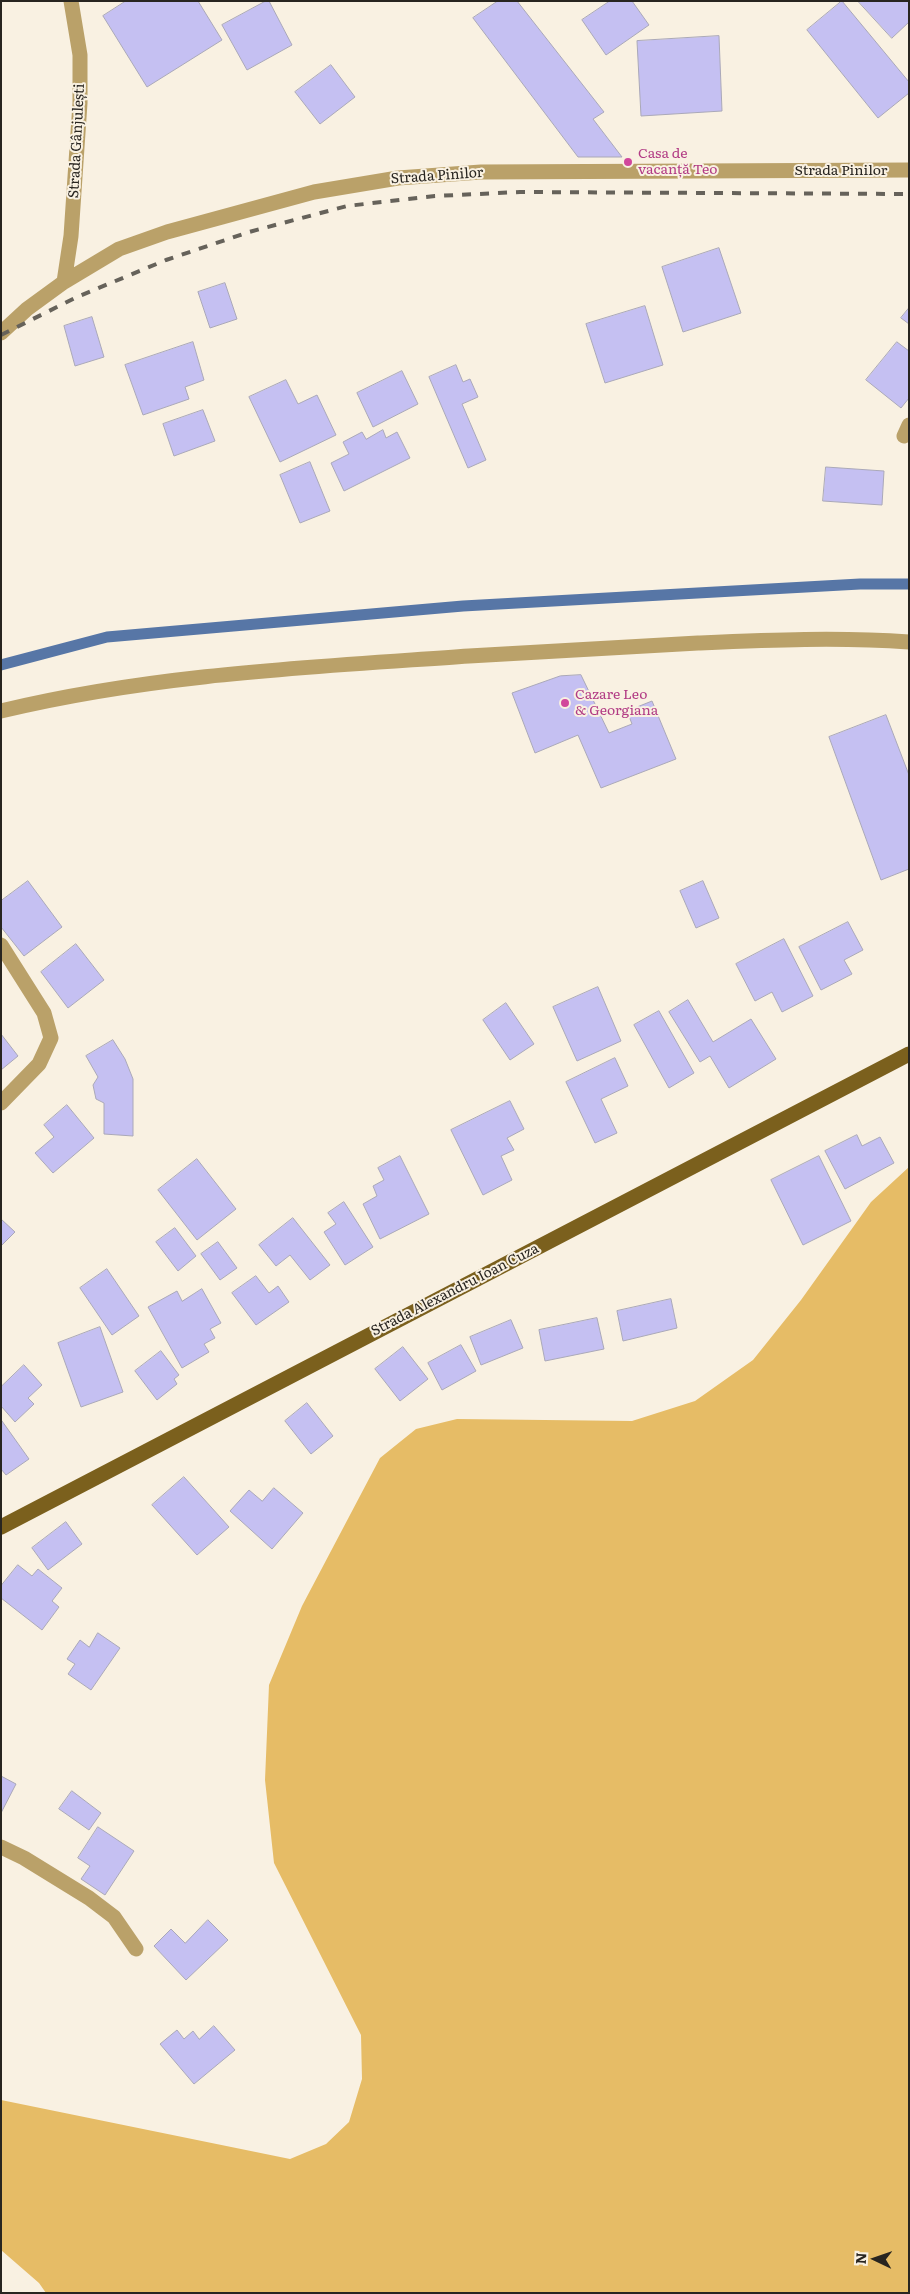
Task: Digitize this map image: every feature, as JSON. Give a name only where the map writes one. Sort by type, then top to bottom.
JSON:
[{"type":"main road","name":"Strada Alexandru Ioan Cuza","points":[[1,1527],[909,1054]]},
{"type":"street","name":"Strada Gânjulești","points":[[64,282],[71,236],[80,103],[80,55],[71,1]]},
{"type":"street","name":"Strada Pinilor","points":[[1,333],[27,309],[64,282],[119,249],[167,232],[314,192],[398,178],[481,172],[909,170]]},
{"type":"street","points":[[1,711],[156,683],[314,667],[577,648],[782,640],[909,642]]},
{"type":"street","points":[[1,945],[44,1013],[51,1038],[39,1064],[1,1103]]},
{"type":"street","points":[[1,1846],[89,1898],[114,1917],[136,1949]]},
{"type":"shaded area","points":[[909,1167],[909,2293],[46,2293],[39,2283],[1,2250],[1,2100],[290,2159],[326,2144],[349,2122],[362,2079],[361,2035],[274,1863],[265,1780],[269,1685],[302,1606],[380,1458],[416,1429],[457,1419],[632,1421],[695,1401],[753,1360],[801,1300],[871,1202]]},
{"type":"building","points":[[126,1],[198,1],[222,40],[147,87],[103,16]]},
{"type":"building","points":[[269,1],[292,45],[247,70],[222,25]]},
{"type":"building","points":[[498,1],[517,1],[604,112],[593,119],[622,157],[578,157],[473,18]]},
{"type":"building","points":[[610,1],[632,1],[649,25],[606,55],[582,20]]},
{"type":"building","points":[[842,1],[909,82],[909,93],[878,118],[807,30]]},
{"type":"building","points":[[858,1],[909,1],[909,22],[892,38]]},
{"type":"building","points":[[719,36],[722,111],[641,116],[637,41]]},
{"type":"building","points":[[331,65],[355,97],[320,124],[295,92]]},
{"type":"building","points":[[719,248],[741,313],[683,332],[662,267]]},
{"type":"building","points":[[225,283],[237,319],[210,328],[198,292]]},
{"type":"building","points":[[645,306],[663,365],[605,383],[586,324]]},
{"type":"building","points":[[909,308],[909,324],[901,318]]},
{"type":"building","points":[[92,317],[104,357],[75,366],[64,326]]},
{"type":"building","points":[[193,342],[204,380],[185,387],[189,399],[143,415],[125,365]]},
{"type":"building","points":[[897,342],[909,351],[909,398],[901,408],[866,380]]},
{"type":"building","points":[[456,365],[463,382],[470,379],[478,397],[462,404],[486,460],[468,468],[429,377]]},
{"type":"building","points":[[402,371],[418,404],[373,427],[357,393]]},
{"type":"building","points":[[286,380],[298,404],[317,395],[336,435],[280,462],[249,397]]},
{"type":"building","points":[[203,410],[215,441],[174,456],[163,424]]},
{"type":"building","points":[[383,430],[386,438],[397,432],[410,458],[344,491],[331,463],[349,454],[343,442],[362,432],[366,439]]},
{"type":"building","points":[[310,462],[330,511],[300,523],[280,475]]},
{"type":"building","points":[[826,467],[884,471],[882,505],[823,501]]},
{"type":"building","points":[[581,675],[609,733],[632,724],[627,711],[652,701],[676,759],[601,788],[578,735],[535,753],[512,693],[560,676]]},
{"type":"building","points":[[886,715],[909,775],[909,869],[881,880],[829,737]]},
{"type":"building","points":[[28,881],[62,927],[24,956],[1,927],[1,901]]},
{"type":"building","points":[[703,881],[719,918],[696,928],[680,891]]},
{"type":"building","points":[[848,922],[863,950],[844,960],[852,974],[821,990],[799,947]]},
{"type":"building","points":[[784,939],[813,996],[782,1012],[772,992],[755,1001],[736,964]]},
{"type":"building","points":[[76,944],[104,980],[68,1008],[41,972]]},
{"type":"building","points":[[598,987],[621,1041],[577,1061],[553,1007]]},
{"type":"building","points":[[688,1000],[713,1042],[751,1019],[776,1059],[729,1088],[710,1056],[700,1062],[669,1012]]},
{"type":"building","points":[[506,1003],[534,1044],[510,1060],[483,1020]]},
{"type":"building","points":[[659,1011],[694,1073],[669,1088],[634,1025]]},
{"type":"building","points":[[1,1034],[18,1056],[1,1070]]},
{"type":"building","points":[[113,1040],[125,1059],[133,1079],[133,1136],[104,1134],[104,1103],[96,1099],[93,1085],[98,1077],[86,1056]]},
{"type":"building","points":[[615,1058],[628,1086],[601,1099],[617,1133],[595,1143],[566,1082]]},
{"type":"building","points":[[510,1101],[524,1129],[507,1138],[514,1150],[501,1156],[512,1180],[483,1195],[451,1130]]},
{"type":"building","points":[[67,1105],[94,1138],[53,1173],[35,1153],[54,1137],[44,1125]]},
{"type":"building","points":[[857,1135],[862,1146],[880,1137],[894,1163],[845,1189],[825,1151]]},
{"type":"building","points":[[400,1156],[429,1214],[380,1239],[363,1204],[377,1196],[373,1186],[384,1180],[378,1168]]},
{"type":"building","points":[[819,1156],[851,1221],[803,1245],[771,1180]]},
{"type":"building","points":[[197,1159],[236,1209],[197,1240],[158,1190]]},
{"type":"building","points":[[344,1202],[373,1247],[345,1265],[324,1232],[336,1224],[328,1213]]},
{"type":"building","points":[[293,1218],[330,1265],[310,1280],[290,1255],[276,1266],[259,1245]]},
{"type":"building","points":[[1,1219],[15,1232],[1,1246]]},
{"type":"building","points":[[175,1228],[196,1256],[178,1271],[156,1242]]},
{"type":"building","points":[[218,1242],[237,1268],[220,1280],[201,1254]]},
{"type":"building","points":[[107,1269],[139,1316],[112,1335],[80,1288]]},
{"type":"building","points":[[256,1276],[269,1293],[278,1286],[289,1302],[256,1325],[232,1293]]},
{"type":"building","points":[[202,1289],[221,1323],[210,1329],[215,1338],[204,1344],[209,1352],[182,1368],[148,1307],[177,1291],[182,1301]]},
{"type":"building","points":[[671,1299],[677,1328],[623,1341],[617,1311]]},
{"type":"building","points":[[597,1318],[604,1349],[545,1361],[539,1330]]},
{"type":"building","points":[[511,1320],[523,1348],[481,1365],[470,1337]]},
{"type":"building","points":[[100,1327],[123,1392],[81,1407],[58,1343]]},
{"type":"building","points":[[461,1345],[476,1371],[442,1390],[428,1363]]},
{"type":"building","points":[[403,1347],[428,1379],[400,1401],[375,1369]]},
{"type":"building","points":[[161,1351],[179,1375],[174,1379],[177,1384],[157,1400],[135,1371]]},
{"type":"building","points":[[24,1365],[42,1385],[28,1398],[34,1404],[15,1422],[1,1406],[1,1387]]},
{"type":"building","points":[[307,1403],[333,1436],[311,1454],[285,1421]]},
{"type":"building","points":[[2,1421],[29,1459],[6,1475],[1,1469]]},
{"type":"building","points":[[184,1477],[229,1527],[197,1555],[152,1505]]},
{"type":"building","points":[[274,1488],[303,1513],[272,1549],[230,1511],[249,1490],[262,1501]]},
{"type":"building","points":[[66,1522],[82,1544],[48,1570],[32,1548]]},
{"type":"building","points":[[18,1565],[32,1576],[38,1569],[62,1588],[52,1601],[59,1607],[42,1630],[1,1598],[1,1586]]},
{"type":"building","points":[[98,1633],[120,1648],[91,1690],[68,1674],[75,1664],[67,1659],[80,1640],[89,1647]]},
{"type":"building","points":[[1,1776],[16,1784],[1,1813]]},
{"type":"building","points":[[72,1791],[101,1813],[89,1830],[59,1809]]},
{"type":"building","points":[[98,1827],[134,1851],[105,1895],[81,1879],[90,1866],[78,1858]]},
{"type":"building","points":[[208,1920],[228,1940],[186,1980],[154,1946],[171,1929],[185,1943]]},
{"type":"building","points":[[214,2026],[235,2050],[194,2084],[160,2044],[177,2030],[184,2039],[193,2031],[199,2039]]},
{"type":"waterway","points":[[1,665],[107,637],[463,606],[860,584],[909,584]]},
{"type":"railway","points":[[1,335],[77,297],[166,260],[249,232],[347,206],[435,196],[520,192],[909,194]]},
{"type":"place","name":"Casa de vacanță Teo","points":[[628,162]]},
{"type":"place","name":"Cazare Leo & Georgiana","points":[[565,703]]}]
